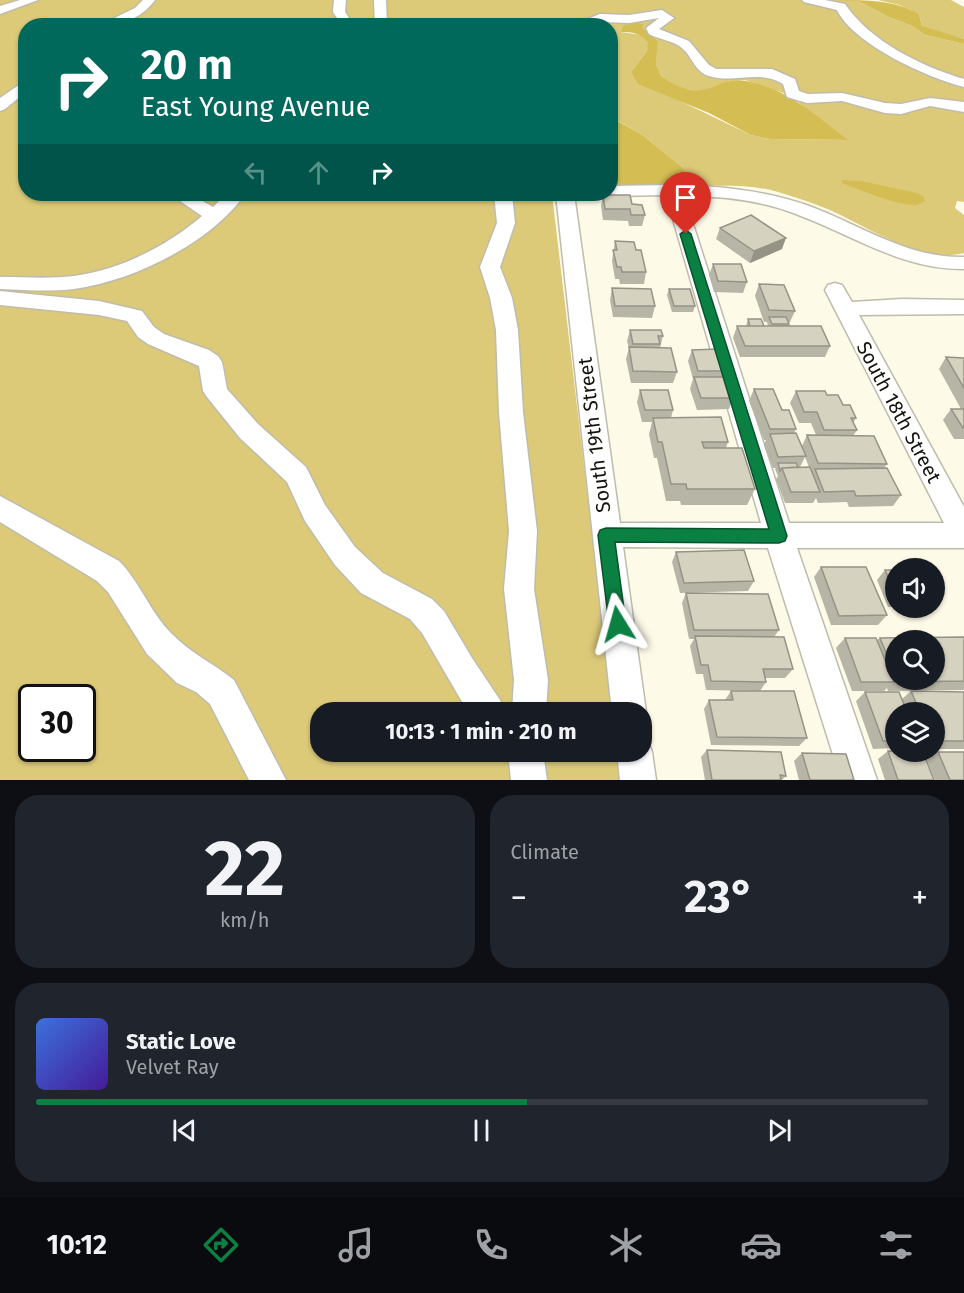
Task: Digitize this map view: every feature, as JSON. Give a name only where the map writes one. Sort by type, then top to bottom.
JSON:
[{"type":"street","points":[[0,10],[32,0]]},
{"type":"street","points":[[123,18],[139,11],[149,0]]},
{"type":"street","points":[[340,0],[339,12],[343,18]]},
{"type":"street","points":[[380,0],[381,18]]},
{"type":"street","points":[[808,0],[837,6],[872,40],[896,56],[964,83]]},
{"type":"street","points":[[618,19],[662,14],[668,18],[654,25],[653,31],[685,44],[694,53],[700,65],[713,73],[772,73],[790,82],[792,94],[807,99],[842,97],[885,108],[901,109],[930,102],[964,107]]},
{"type":"street","points":[[0,106],[18,91]]},
{"type":"street","points":[[673,190],[779,536],[859,780]]},
{"type":"street","points":[[618,191],[721,191],[761,197],[805,210],[913,257],[942,263],[964,263]]},
{"type":"street","points":[[189,201],[192,205],[214,215]]},
{"type":"street","points":[[0,283],[86,280],[115,272],[177,242],[204,225],[229,201]]},
{"type":"street","points":[[504,201],[506,223],[490,267],[501,298],[507,330],[511,412],[523,531],[519,589],[531,680],[530,702]]},
{"type":"street","name":"South 19th Street","points":[[566,201],[628,702]]},
{"type":"street","points":[[0,298],[99,308],[134,316],[146,332],[156,339],[201,356],[210,362],[215,391],[249,431],[297,475],[315,513],[345,556],[372,583],[421,609],[433,622],[481,702]]},
{"type":"street","name":"South 18th Street","points":[[964,307],[902,306],[839,300],[964,535]]},
{"type":"street","points":[[0,508],[108,571],[118,580],[158,643],[189,671],[208,680],[222,692],[268,780]]},
{"type":"street","points":[[606,535],[964,535]]},
{"type":"street","points":[[635,762],[638,780]]},
{"type":"shaded area","points":[[0,0],[850,0],[858,1],[912,26],[925,35],[964,44],[964,202],[957,201],[955,208],[964,215],[964,253],[947,255],[913,249],[830,210],[768,189],[695,186],[682,167],[641,134],[618,121],[618,18],[18,18],[18,201],[553,201],[612,702],[310,702],[310,762],[619,762],[621,780],[0,780]],"holes":[[[644,25],[641,28],[657,40],[655,59],[658,71],[666,80],[683,89],[702,91],[730,81],[745,80],[789,95],[847,140],[770,139],[751,135],[678,100],[631,72],[647,51],[649,42],[641,35],[621,32]]]},
{"type":"shaded area","points":[[839,0],[870,1],[890,3],[910,9],[919,14],[922,26],[964,39],[964,44],[925,35],[912,26],[858,1]]},
{"type":"shaded area","points":[[878,0],[951,0],[964,7],[964,39],[929,30],[922,26],[919,14],[899,5]]},
{"type":"shaded area","points":[[633,22],[644,24],[642,28],[657,40],[657,67],[661,75],[670,82],[695,90],[704,90],[736,80],[761,85],[800,104],[848,140],[770,139],[751,135],[709,113],[638,84],[631,72],[647,51],[648,42],[636,34],[621,32],[623,26]]},
{"type":"shaded area","points":[[618,121],[641,134],[682,167],[695,186],[618,185]]},
{"type":"shaded area","points":[[842,180],[861,181],[917,193],[923,196],[925,201],[917,205],[901,203],[849,186],[842,183]]},
{"type":"building","points":[[618,195],[630,195],[632,204],[642,205],[645,215],[631,215],[630,209],[605,209],[604,201],[618,201]]},
{"type":"building","points":[[751,215],[786,238],[754,251],[720,228]]},
{"type":"building","points":[[615,241],[634,242],[636,250],[641,250],[646,272],[622,272],[621,267],[617,267],[613,250],[617,250]]},
{"type":"building","points":[[713,264],[741,264],[747,282],[718,281]]},
{"type":"building","points":[[759,284],[784,285],[795,311],[769,310]]},
{"type":"building","points":[[612,288],[651,289],[655,306],[615,306]]},
{"type":"building","points":[[669,289],[690,289],[695,306],[674,306]]},
{"type":"building","points":[[769,317],[786,317],[789,324],[772,324]]},
{"type":"building","points":[[748,319],[761,319],[764,326],[750,326]]},
{"type":"building","points":[[737,326],[821,326],[830,346],[745,346]]},
{"type":"building","points":[[630,330],[661,330],[663,336],[658,336],[660,344],[633,344]]},
{"type":"building","points":[[629,347],[671,348],[677,372],[633,371]]},
{"type":"building","points":[[718,349],[725,371],[698,371],[692,350]]},
{"type":"building","points":[[946,357],[964,358],[964,388]]},
{"type":"building","points":[[694,377],[726,377],[733,398],[701,398]]},
{"type":"building","points":[[754,389],[773,389],[782,410],[789,410],[796,429],[770,429]]},
{"type":"building","points":[[640,390],[668,390],[673,410],[645,410]]},
{"type":"building","points":[[796,391],[825,391],[827,395],[838,395],[843,405],[850,405],[856,418],[851,418],[857,430],[824,430],[817,412],[804,412]]},
{"type":"building","points":[[951,409],[964,409],[964,428],[963,428]]},
{"type":"building","points":[[721,417],[728,442],[702,442],[704,448],[742,448],[755,489],[687,489],[686,484],[671,484],[662,442],[658,442],[653,418]]},
{"type":"building","points":[[796,433],[806,456],[778,457],[770,434]]},
{"type":"building","points":[[807,435],[874,436],[887,464],[818,463]]},
{"type":"building","points":[[778,463],[796,463],[798,467],[782,468],[780,471]]},
{"type":"building","points":[[810,467],[820,492],[791,492],[782,468]]},
{"type":"building","points":[[887,468],[901,495],[856,496],[854,491],[824,492],[815,469]]},
{"type":"building","points":[[744,550],[754,581],[684,583],[676,552]]},
{"type":"building","points":[[821,567],[866,567],[885,615],[839,616]]},
{"type":"building","points":[[686,593],[768,594],[779,630],[694,630]]},
{"type":"building","points":[[695,636],[784,637],[793,669],[763,669],[766,682],[711,681],[708,665],[701,665]]},
{"type":"building","points":[[945,637],[964,637],[964,681],[945,681]]},
{"type":"building","points":[[845,638],[876,638],[885,660],[885,682],[861,682]]},
{"type":"building","points":[[880,638],[885,638],[885,650]]},
{"type":"building","points":[[731,691],[794,691],[807,738],[717,737],[709,700],[733,700]]},
{"type":"building","points":[[911,691],[964,692],[964,741],[945,741],[945,702],[916,702]]},
{"type":"building","points":[[865,692],[899,692],[903,702],[885,702],[885,741],[883,741]]},
{"type":"building","points":[[707,750],[781,752],[786,776],[780,775],[781,780],[712,780]]},
{"type":"building","points":[[945,752],[964,752],[964,780],[950,780],[942,762],[945,762]]},
{"type":"building","points":[[802,753],[846,754],[854,780],[810,780]]},
{"type":"building","points":[[892,762],[927,762],[934,780],[898,780]]},
{"type":"route","points":[[618,624],[606,535],[779,536],[686,234]]}]
